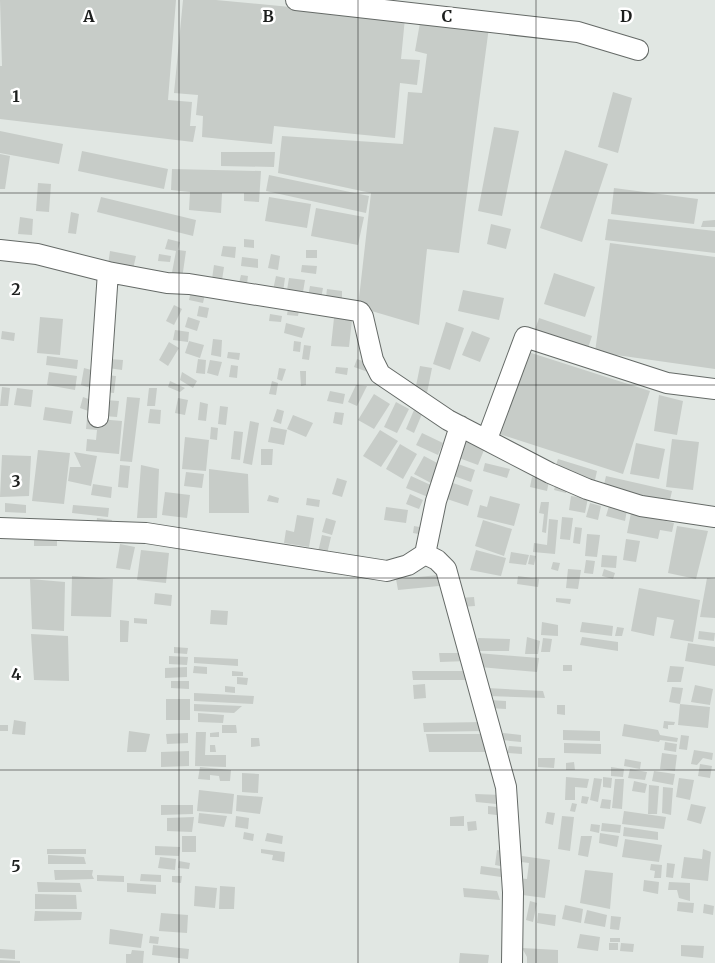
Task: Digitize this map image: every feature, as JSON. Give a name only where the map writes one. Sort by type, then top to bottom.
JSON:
[{"type":"street","points":[[296,0],[578,32],[638,50]]},
{"type":"street","points":[[0,250],[37,254],[108,272],[166,283],[189,284],[360,312],[380,374],[448,420],[550,473],[586,489],[641,506],[715,517]]},
{"type":"street","points":[[98,418],[108,272]]},
{"type":"street","points":[[488,440],[526,337],[667,383],[715,389]]},
{"type":"street","points":[[0,528],[146,533],[387,571],[408,565],[426,554],[436,501],[460,426]]},
{"type":"street","points":[[426,554],[437,560],[446,569],[506,787],[513,892],[512,963]]},
{"type":"building","points":[[0,0],[176,0],[168,100],[192,102],[190,126],[196,126],[193,142],[0,119],[0,66],[2,66]]},
{"type":"building","points":[[183,0],[216,0],[405,18],[401,59],[420,60],[417,85],[400,83],[395,138],[274,126],[272,144],[202,137],[203,116],[196,115],[198,95],[174,93]]},
{"type":"building","points":[[421,17],[489,27],[459,253],[427,249],[419,325],[358,307],[371,193],[278,173],[282,136],[403,144],[408,92],[422,93],[427,54],[415,51]]},
{"type":"building","points":[[613,92],[632,98],[618,153],[598,147]]},
{"type":"building","points":[[494,127],[519,131],[502,216],[478,211]]},
{"type":"building","points":[[0,131],[63,144],[59,164],[0,153]]},
{"type":"building","points":[[565,150],[608,164],[582,242],[540,228]]},
{"type":"building","points":[[82,151],[168,169],[164,189],[78,171]]},
{"type":"building","points":[[221,152],[275,152],[274,167],[221,166]]},
{"type":"building","points":[[0,154],[10,156],[5,189],[0,189]]},
{"type":"building","points":[[172,169],[261,171],[259,202],[244,201],[244,193],[222,193],[221,213],[189,210],[190,192],[171,190]]},
{"type":"building","points":[[269,175],[369,196],[366,213],[266,191]]},
{"type":"building","points":[[38,183],[51,184],[49,212],[36,211]]},
{"type":"building","points":[[614,188],[698,199],[694,224],[611,214]]},
{"type":"building","points":[[101,197],[196,220],[193,236],[97,212]]},
{"type":"building","points":[[269,197],[311,204],[307,228],[265,221]]},
{"type":"building","points":[[316,208],[364,217],[358,245],[311,236]]},
{"type":"building","points":[[71,212],[79,214],[76,234],[68,233]]},
{"type":"building","points":[[20,217],[33,219],[32,235],[18,234]]},
{"type":"building","points":[[608,219],[715,231],[715,253],[605,240]]},
{"type":"building","points":[[715,220],[715,227],[701,227],[703,221]]},
{"type":"building","points":[[491,224],[511,229],[506,249],[487,244]]},
{"type":"building","points":[[168,239],[180,242],[178,250],[186,251],[182,279],[171,278],[176,251],[165,249]]},
{"type":"building","points":[[244,239],[254,240],[254,248],[244,247]]},
{"type":"building","points":[[610,243],[715,257],[715,369],[595,352]]},
{"type":"building","points":[[223,246],[236,247],[235,258],[221,256]]},
{"type":"building","points":[[306,250],[317,250],[317,258],[306,258]]},
{"type":"building","points":[[110,251],[136,256],[133,269],[108,265]]},
{"type":"building","points":[[159,254],[171,256],[170,262],[158,261]]},
{"type":"building","points":[[271,254],[280,256],[278,270],[268,268]]},
{"type":"building","points":[[242,257],[258,259],[258,268],[241,266]]},
{"type":"building","points":[[214,265],[224,267],[222,280],[212,279]]},
{"type":"building","points":[[302,265],[317,266],[316,274],[301,272]]},
{"type":"building","points":[[554,273],[595,287],[585,317],[544,304]]},
{"type":"building","points":[[241,275],[248,276],[247,284],[239,283]]},
{"type":"building","points":[[276,276],[285,278],[283,292],[273,290]]},
{"type":"building","points":[[289,278],[305,280],[303,292],[287,290]]},
{"type":"building","points":[[192,286],[206,289],[203,303],[189,300]]},
{"type":"building","points":[[310,286],[323,288],[321,299],[308,297]]},
{"type":"building","points":[[327,289],[342,291],[342,299],[326,297]]},
{"type":"building","points":[[463,290],[504,298],[499,320],[458,311]]},
{"type":"building","points":[[174,305],[182,309],[174,325],[166,321]]},
{"type":"building","points":[[199,306],[209,308],[207,318],[197,316]]},
{"type":"building","points":[[288,308],[299,310],[298,316],[287,315]]},
{"type":"building","points":[[270,314],[282,316],[281,322],[269,321]]},
{"type":"building","points":[[40,317],[63,319],[60,355],[37,353]]},
{"type":"building","points":[[188,317],[200,321],[197,331],[185,327]]},
{"type":"building","points":[[334,318],[352,320],[349,347],[331,346]]},
{"type":"building","points":[[539,318],[592,336],[587,351],[534,333]]},
{"type":"building","points":[[446,322],[464,328],[450,370],[433,364]]},
{"type":"building","points":[[286,323],[305,328],[302,338],[284,333]]},
{"type":"building","points":[[175,330],[189,332],[188,342],[173,340]]},
{"type":"building","points":[[2,331],[15,333],[14,341],[1,339]]},
{"type":"building","points":[[472,331],[490,338],[480,362],[462,355]]},
{"type":"building","points":[[213,339],[222,340],[221,357],[211,355]]},
{"type":"building","points":[[189,341],[204,345],[200,358],[185,353]]},
{"type":"building","points":[[294,341],[301,342],[300,352],[293,351]]},
{"type":"building","points":[[169,342],[179,348],[168,366],[159,360]]},
{"type":"building","points":[[304,345],[311,346],[309,360],[302,359]]},
{"type":"building","points":[[522,350],[650,391],[623,474],[496,433]]},
{"type":"building","points":[[228,352],[240,353],[239,360],[227,358]]},
{"type":"building","points":[[47,356],[78,360],[77,369],[46,365]]},
{"type":"building","points":[[109,359],[123,360],[122,370],[108,368]]},
{"type":"building","points":[[198,359],[206,360],[205,374],[196,373]]},
{"type":"building","points":[[357,359],[371,364],[368,372],[354,367]]},
{"type":"building","points":[[210,360],[222,362],[218,376],[207,373]]},
{"type":"building","points":[[231,365],[238,366],[237,378],[229,377]]},
{"type":"building","points":[[420,366],[432,368],[427,393],[415,391]]},
{"type":"building","points":[[336,367],[348,368],[347,375],[335,373]]},
{"type":"building","points":[[84,368],[95,371],[91,388],[81,385]]},
{"type":"building","points":[[279,368],[286,369],[282,381],[277,379]]},
{"type":"building","points":[[300,371],[306,371],[306,385],[301,386]]},
{"type":"building","points":[[49,372],[77,376],[75,390],[47,385]]},
{"type":"building","points":[[182,372],[197,381],[193,388],[180,380]]},
{"type":"building","points":[[106,375],[116,376],[114,393],[104,392]]},
{"type":"building","points":[[170,381],[185,388],[180,392],[168,387]]},
{"type":"building","points":[[272,381],[278,383],[276,395],[269,394]]},
{"type":"building","points":[[356,385],[367,386],[357,406],[348,402]]},
{"type":"building","points":[[2,387],[10,388],[8,406],[0,406]]},
{"type":"building","points":[[17,388],[33,390],[31,407],[14,405]]},
{"type":"building","points":[[149,388],[157,388],[155,406],[147,406]]},
{"type":"building","points":[[330,391],[345,394],[343,404],[327,401]]},
{"type":"building","points":[[374,394],[390,404],[374,429],[358,420]]},
{"type":"building","points":[[659,395],[683,401],[677,435],[654,431]]},
{"type":"building","points":[[83,397],[94,401],[91,412],[80,408]]},
{"type":"building","points":[[127,397],[140,398],[132,462],[120,461]]},
{"type":"building","points":[[178,398],[188,400],[185,415],[175,413]]},
{"type":"building","points":[[105,400],[119,401],[117,417],[104,416]]},
{"type":"building","points":[[200,402],[208,404],[206,421],[198,420]]},
{"type":"building","points":[[396,402],[409,409],[397,433],[384,427]]},
{"type":"building","points":[[220,406],[228,407],[226,425],[218,424]]},
{"type":"building","points":[[45,407],[73,411],[71,424],[43,420]]},
{"type":"building","points":[[150,409],[161,410],[160,424],[148,423]]},
{"type":"building","points":[[277,409],[284,411],[281,424],[273,421]]},
{"type":"building","points":[[414,410],[422,414],[414,433],[406,429]]},
{"type":"building","points":[[335,412],[344,413],[342,425],[333,423]]},
{"type":"building","points":[[293,415],[313,423],[306,437],[287,429]]},
{"type":"building","points":[[87,418],[122,421],[119,454],[86,451],[87,439],[96,440],[97,430],[86,429]]},
{"type":"building","points":[[250,421],[259,423],[252,465],[243,463]]},
{"type":"building","points":[[211,427],[218,428],[217,440],[210,439]]},
{"type":"building","points":[[271,427],[287,430],[284,445],[268,442]]},
{"type":"building","points":[[380,430],[398,441],[381,467],[363,456]]},
{"type":"building","points":[[234,431],[243,432],[240,460],[231,459]]},
{"type":"building","points":[[422,433],[443,443],[438,455],[416,445]]},
{"type":"building","points":[[185,437],[209,440],[206,471],[182,469]]},
{"type":"building","points":[[467,438],[486,445],[478,465],[459,458]]},
{"type":"building","points":[[672,439],[699,442],[693,490],[666,487]]},
{"type":"building","points":[[636,443],[665,449],[659,479],[630,474]]},
{"type":"building","points":[[400,444],[417,454],[403,479],[386,469]]},
{"type":"building","points":[[261,449],[273,449],[272,465],[261,465]]},
{"type":"building","points":[[38,450],[70,453],[64,504],[32,501]]},
{"type":"building","points":[[74,452],[97,456],[91,486],[68,481],[70,467],[81,467]]},
{"type":"building","points":[[2,455],[31,456],[29,496],[0,497]]},
{"type":"building","points":[[424,456],[441,465],[431,483],[414,474]]},
{"type":"building","points":[[558,459],[597,471],[595,480],[555,468]]},
{"type":"building","points":[[485,463],[510,469],[507,478],[483,471]]},
{"type":"building","points":[[458,464],[475,470],[471,482],[454,476]]},
{"type":"building","points":[[120,465],[130,466],[128,488],[118,487]]},
{"type":"building","points":[[141,465],[159,469],[157,518],[137,518]]},
{"type":"building","points":[[209,469],[248,474],[249,513],[209,513]]},
{"type":"building","points":[[186,472],[204,474],[202,488],[184,486]]},
{"type":"building","points":[[411,476],[433,486],[428,497],[406,488]]},
{"type":"building","points":[[606,476],[672,491],[669,504],[603,489]]},
{"type":"building","points":[[532,477],[549,481],[547,491],[530,487]]},
{"type":"building","points":[[337,478],[347,481],[342,497],[332,494]]},
{"type":"building","points":[[453,483],[473,490],[468,506],[447,499]]},
{"type":"building","points":[[556,483],[568,487],[566,493],[554,490]]},
{"type":"building","points":[[93,484],[112,487],[111,498],[91,495]]},
{"type":"building","points":[[165,492],[190,495],[187,518],[162,515]]},
{"type":"building","points":[[410,494],[423,500],[419,509],[406,504]]},
{"type":"building","points":[[269,495],[279,498],[278,503],[267,501]]},
{"type":"building","points":[[490,496],[520,504],[514,526],[477,517],[480,505],[487,507]]},
{"type":"building","points":[[571,496],[588,498],[585,513],[569,510]]},
{"type":"building","points":[[307,498],[320,500],[319,507],[306,505]]},
{"type":"building","points":[[541,502],[549,502],[546,533],[542,532],[544,514],[539,513]]},
{"type":"building","points":[[5,503],[26,505],[26,513],[5,512]]},
{"type":"building","points":[[590,503],[601,506],[598,520],[586,517]]},
{"type":"building","points":[[73,505],[109,508],[108,517],[72,513]]},
{"type":"building","points":[[609,506],[627,510],[625,521],[606,516]]},
{"type":"building","points":[[386,507],[408,510],[406,523],[384,520]]},
{"type":"building","points":[[631,513],[674,523],[672,532],[660,530],[658,539],[627,533]]},
{"type":"building","points":[[297,515],[314,518],[309,547],[284,543],[286,530],[294,532]]},
{"type":"building","points":[[562,517],[573,518],[570,540],[560,539]]},
{"type":"building","points":[[97,518],[112,520],[111,528],[96,526]]},
{"type":"building","points":[[326,518],[336,521],[332,535],[322,532]]},
{"type":"building","points":[[549,519],[558,520],[555,554],[533,552],[534,543],[547,545]]},
{"type":"building","points":[[483,520],[512,529],[504,556],[475,546]]},
{"type":"building","points":[[414,526],[425,528],[424,535],[413,533]]},
{"type":"building","points":[[677,526],[708,531],[696,579],[668,573]]},
{"type":"building","points":[[575,527],[582,528],[580,544],[573,543]]},
{"type":"building","points":[[34,532],[57,532],[57,546],[34,546]]},
{"type":"building","points":[[587,534],[600,535],[597,557],[585,556]]},
{"type":"building","points":[[322,535],[331,537],[327,554],[318,552]]},
{"type":"building","points":[[626,539],[640,541],[636,562],[623,560]]},
{"type":"building","points":[[120,544],[135,547],[130,570],[116,568]]},
{"type":"building","points":[[141,550],[169,553],[166,583],[137,580]]},
{"type":"building","points":[[476,550],[506,558],[501,576],[470,570]]},
{"type":"building","points":[[511,552],[529,555],[526,565],[509,563]]},
{"type":"building","points":[[530,555],[536,556],[534,565],[528,564]]},
{"type":"building","points":[[602,555],[617,556],[616,568],[601,567]]},
{"type":"building","points":[[586,560],[595,561],[593,574],[584,573]]},
{"type":"building","points":[[553,562],[560,563],[558,571],[551,569]]},
{"type":"building","points":[[568,569],[581,570],[578,589],[566,588]]},
{"type":"building","points":[[604,569],[615,573],[613,579],[602,576]]},
{"type":"building","points":[[439,575],[439,586],[398,590],[396,579]]},
{"type":"building","points":[[72,576],[113,579],[111,617],[71,616]]},
{"type":"building","points":[[518,576],[539,579],[538,587],[517,584]]},
{"type":"building","points":[[707,578],[715,579],[715,618],[700,617]]},
{"type":"building","points":[[30,579],[65,582],[64,631],[32,629]]},
{"type":"building","points":[[639,588],[700,600],[693,642],[670,638],[674,620],[657,617],[654,636],[631,631]]},
{"type":"building","points":[[155,593],[172,595],[171,606],[154,604]]},
{"type":"building","points":[[474,597],[475,606],[460,607],[459,598]]},
{"type":"building","points":[[556,598],[571,599],[570,604],[556,602]]},
{"type":"building","points":[[211,610],[228,611],[227,625],[210,624]]},
{"type":"building","points":[[134,618],[147,619],[147,624],[134,623]]},
{"type":"building","points":[[120,620],[129,621],[128,642],[120,642]]},
{"type":"building","points":[[542,622],[558,625],[558,636],[541,635]]},
{"type":"building","points":[[582,622],[613,626],[612,636],[580,632]]},
{"type":"building","points":[[617,627],[624,628],[622,636],[615,636]]},
{"type":"building","points":[[699,631],[715,633],[714,641],[698,639]]},
{"type":"building","points":[[31,634],[68,636],[69,681],[34,680]]},
{"type":"building","points":[[527,637],[540,641],[538,654],[525,654]]},
{"type":"building","points":[[582,637],[618,642],[618,651],[580,645]]},
{"type":"building","points":[[478,638],[510,639],[509,651],[477,651]]},
{"type":"building","points":[[543,638],[552,639],[550,652],[541,652]]},
{"type":"building","points":[[688,643],[715,647],[715,666],[685,661]]},
{"type":"building","points":[[174,647],[188,648],[187,654],[174,653]]},
{"type":"building","points":[[439,653],[467,653],[468,661],[440,662]]},
{"type":"building","points":[[477,653],[539,658],[537,672],[480,667]]},
{"type":"building","points":[[169,656],[188,657],[187,665],[169,664]]},
{"type":"building","points":[[194,657],[238,659],[238,666],[194,663]]},
{"type":"building","points":[[563,665],[572,665],[572,671],[563,671]]},
{"type":"building","points":[[194,666],[207,667],[207,674],[193,673]]},
{"type":"building","points":[[670,666],[684,667],[681,682],[667,682]]},
{"type":"building","points":[[187,667],[187,677],[165,678],[165,668]]},
{"type":"building","points":[[232,671],[243,672],[243,676],[232,676]]},
{"type":"building","points":[[412,671],[469,671],[467,680],[413,680]]},
{"type":"building","points":[[237,677],[248,678],[247,685],[237,684]]},
{"type":"building","points":[[171,681],[189,681],[189,689],[171,688]]},
{"type":"building","points":[[425,684],[426,698],[414,699],[413,685]]},
{"type":"building","points":[[695,685],[713,689],[710,705],[691,702]]},
{"type":"building","points":[[225,686],[235,687],[235,693],[225,692]]},
{"type":"building","points":[[672,687],[683,688],[680,704],[669,702]]},
{"type":"building","points":[[487,688],[543,691],[545,698],[488,696]]},
{"type":"building","points":[[194,693],[254,696],[253,704],[194,701]]},
{"type":"building","points":[[166,699],[190,699],[190,720],[166,720]]},
{"type":"building","points":[[489,700],[506,701],[506,709],[488,708]]},
{"type":"building","points":[[194,704],[242,706],[234,713],[194,711]]},
{"type":"building","points":[[680,704],[710,707],[708,728],[678,725]]},
{"type":"building","points":[[557,705],[565,705],[565,715],[557,714]]},
{"type":"building","points":[[198,713],[224,715],[223,723],[198,722]]},
{"type":"building","points":[[14,720],[26,722],[25,735],[12,734]]},
{"type":"building","points":[[664,721],[675,722],[674,725],[668,725],[668,729],[663,728]]},
{"type":"building","points":[[484,722],[485,731],[424,732],[423,723]]},
{"type":"building","points":[[624,724],[658,730],[660,735],[678,738],[677,742],[660,740],[659,742],[622,736]]},
{"type":"building","points":[[0,725],[8,725],[8,731],[0,731]]},
{"type":"building","points":[[222,725],[236,725],[237,733],[222,733]]},
{"type":"building","points":[[563,730],[600,731],[600,741],[563,740]]},
{"type":"building","points":[[129,731],[150,734],[146,752],[127,752]]},
{"type":"building","points":[[196,732],[206,732],[205,755],[226,755],[226,767],[195,766]]},
{"type":"building","points":[[219,732],[219,737],[210,737],[210,733]]},
{"type":"building","points":[[188,733],[188,743],[167,744],[166,734]]},
{"type":"building","points":[[503,733],[521,735],[521,742],[502,740]]},
{"type":"building","points":[[426,734],[488,734],[491,752],[429,752]]},
{"type":"building","points":[[681,735],[689,736],[687,750],[679,749]]},
{"type":"building","points":[[251,738],[259,738],[260,746],[251,747]]},
{"type":"building","points":[[665,742],[677,744],[676,752],[664,750]]},
{"type":"building","points":[[564,743],[601,744],[601,754],[564,753]]},
{"type":"building","points":[[210,745],[215,745],[216,752],[210,752]]},
{"type":"building","points":[[509,746],[522,747],[522,754],[507,753]]},
{"type":"building","points":[[694,750],[713,753],[712,760],[703,758],[697,765],[691,764]]},
{"type":"building","points":[[189,751],[189,766],[161,767],[161,752]]},
{"type":"building","points":[[662,753],[677,755],[675,771],[660,769]]},
{"type":"building","points":[[538,758],[555,758],[554,768],[538,767]]},
{"type":"building","points":[[625,759],[641,762],[640,769],[624,766]]},
{"type":"building","points":[[574,762],[575,770],[566,770],[566,763]]},
{"type":"building","points":[[700,764],[712,766],[710,778],[698,776]]},
{"type":"building","points":[[200,767],[231,770],[230,781],[220,781],[219,776],[210,775],[210,780],[198,779]]},
{"type":"building","points":[[611,767],[624,769],[623,777],[611,776]]},
{"type":"building","points":[[630,769],[647,772],[645,780],[628,778]]},
{"type":"building","points":[[654,771],[675,774],[673,785],[652,781]]},
{"type":"building","points":[[242,773],[259,774],[258,793],[242,792]]},
{"type":"building","points":[[566,777],[589,779],[587,788],[575,787],[575,800],[565,800]]},
{"type":"building","points":[[603,777],[612,778],[611,788],[603,787]]},
{"type":"building","points":[[594,778],[602,779],[598,802],[590,800]]},
{"type":"building","points":[[679,778],[694,780],[690,800],[676,797]]},
{"type":"building","points":[[615,779],[624,779],[622,809],[612,808]]},
{"type":"building","points":[[634,781],[647,784],[645,793],[632,791]]},
{"type":"building","points":[[649,785],[659,786],[657,814],[648,814]]},
{"type":"building","points":[[663,787],[673,788],[671,815],[662,813]]},
{"type":"building","points":[[199,790],[234,794],[232,814],[197,811]]},
{"type":"building","points":[[475,794],[502,795],[507,805],[476,802]]},
{"type":"building","points":[[237,795],[263,797],[260,814],[236,811]]},
{"type":"building","points":[[582,796],[589,797],[587,804],[581,803]]},
{"type":"building","points":[[602,799],[611,800],[610,809],[600,808]]},
{"type":"building","points":[[572,803],[577,804],[575,812],[570,811]]},
{"type":"building","points":[[691,804],[706,807],[701,824],[687,820]]},
{"type":"building","points":[[161,805],[193,805],[193,814],[161,815]]},
{"type":"building","points":[[488,806],[506,808],[505,816],[488,814]]},
{"type":"building","points":[[624,811],[666,817],[664,829],[622,824]]},
{"type":"building","points":[[547,812],[555,813],[553,825],[545,823]]},
{"type":"building","points":[[199,813],[227,816],[224,827],[198,823]]},
{"type":"building","points":[[236,816],[249,818],[248,829],[235,827]]},
{"type":"building","points":[[464,816],[464,826],[450,826],[450,817]]},
{"type":"building","points":[[562,816],[574,817],[570,851],[558,849]]},
{"type":"building","points":[[194,817],[192,832],[167,831],[167,818]]},
{"type":"building","points":[[476,821],[477,830],[468,831],[467,822]]},
{"type":"building","points":[[602,823],[621,825],[620,833],[601,831]]},
{"type":"building","points":[[591,824],[600,825],[599,833],[590,831]]},
{"type":"building","points":[[624,827],[658,832],[658,840],[623,836]]},
{"type":"building","points":[[244,832],[254,834],[253,841],[243,839]]},
{"type":"building","points":[[267,833],[283,836],[282,844],[265,841]]},
{"type":"building","points":[[600,833],[619,836],[617,847],[599,843]]},
{"type":"building","points":[[182,836],[196,836],[196,852],[182,852]]},
{"type":"building","points":[[581,836],[592,836],[588,857],[578,855]]},
{"type":"building","points":[[625,839],[662,845],[659,862],[622,857]]},
{"type":"building","points":[[155,846],[180,847],[179,856],[155,855]]},
{"type":"building","points":[[47,849],[86,849],[86,854],[47,854]]},
{"type":"building","points":[[261,849],[285,852],[284,862],[272,860],[273,855],[261,853]]},
{"type":"building","points":[[703,849],[711,852],[708,881],[681,878],[684,857],[702,859]]},
{"type":"building","points":[[497,850],[508,852],[505,867],[495,865]]},
{"type":"building","points":[[48,855],[84,857],[86,864],[48,864]]},
{"type":"building","points":[[522,856],[550,860],[545,898],[515,894],[517,878],[527,879],[529,863],[521,862]]},
{"type":"building","points":[[160,857],[176,859],[175,870],[158,868]]},
{"type":"building","points":[[179,861],[190,863],[189,869],[178,868]]},
{"type":"building","points":[[667,863],[675,864],[673,878],[666,877]]},
{"type":"building","points":[[651,864],[662,865],[661,878],[654,878],[655,871],[650,870]]},
{"type":"building","points":[[481,866],[502,869],[501,877],[480,874]]},
{"type":"building","points":[[54,870],[93,870],[92,875],[94,879],[55,880]]},
{"type":"building","points":[[585,870],[613,873],[610,909],[580,903]]},
{"type":"building","points":[[141,874],[161,875],[161,882],[140,881]]},
{"type":"building","points":[[97,875],[124,876],[124,882],[97,881]]},
{"type":"building","points":[[172,876],[182,876],[181,883],[172,882]]},
{"type":"building","points":[[644,880],[659,882],[658,894],[643,891]]},
{"type":"building","points":[[37,882],[80,883],[82,892],[38,892]]},
{"type":"building","points":[[669,882],[690,883],[690,901],[679,898],[677,890],[668,890]]},
{"type":"building","points":[[127,883],[156,885],[156,894],[127,892]]},
{"type":"building","points":[[195,886],[217,888],[215,908],[194,906]]},
{"type":"building","points":[[220,886],[235,887],[234,909],[219,909]]},
{"type":"building","points":[[463,888],[497,891],[500,900],[464,897]]},
{"type":"building","points":[[35,894],[76,895],[77,909],[35,909]]},
{"type":"building","points":[[530,901],[537,903],[533,922],[526,920]]},
{"type":"building","points":[[678,902],[694,903],[693,913],[677,911]]},
{"type":"building","points":[[704,904],[714,906],[713,915],[703,913]]},
{"type":"building","points":[[565,905],[583,909],[581,923],[562,919]]},
{"type":"building","points":[[587,910],[607,915],[605,927],[584,923]]},
{"type":"building","points":[[35,911],[82,912],[81,920],[34,921]]},
{"type":"building","points":[[161,913],[188,915],[187,933],[159,931]]},
{"type":"building","points":[[538,913],[556,915],[555,926],[537,923]]},
{"type":"building","points":[[611,916],[621,917],[619,930],[610,929]]},
{"type":"building","points":[[110,929],[143,934],[141,948],[109,944]]},
{"type":"building","points":[[580,934],[600,937],[598,951],[577,948]]},
{"type":"building","points":[[150,936],[159,937],[158,944],[149,943]]},
{"type":"building","points":[[610,938],[620,938],[620,942],[610,942]]},
{"type":"building","points":[[609,943],[618,943],[618,950],[609,950]]},
{"type":"building","points":[[621,943],[634,944],[633,952],[620,951]]},
{"type":"building","points":[[153,945],[189,949],[188,959],[152,955]]},
{"type":"building","points":[[681,945],[704,946],[703,958],[681,956]]},
{"type":"building","points":[[522,948],[558,950],[558,963],[527,963],[527,957]]},
{"type":"building","points":[[0,949],[15,950],[15,959],[0,958]]},
{"type":"building","points":[[132,950],[144,951],[143,963],[126,963],[126,954],[131,954]]},
{"type":"building","points":[[460,953],[489,955],[488,963],[459,963]]},
{"type":"building","points":[[0,960],[20,961],[20,963],[0,963]]}]
